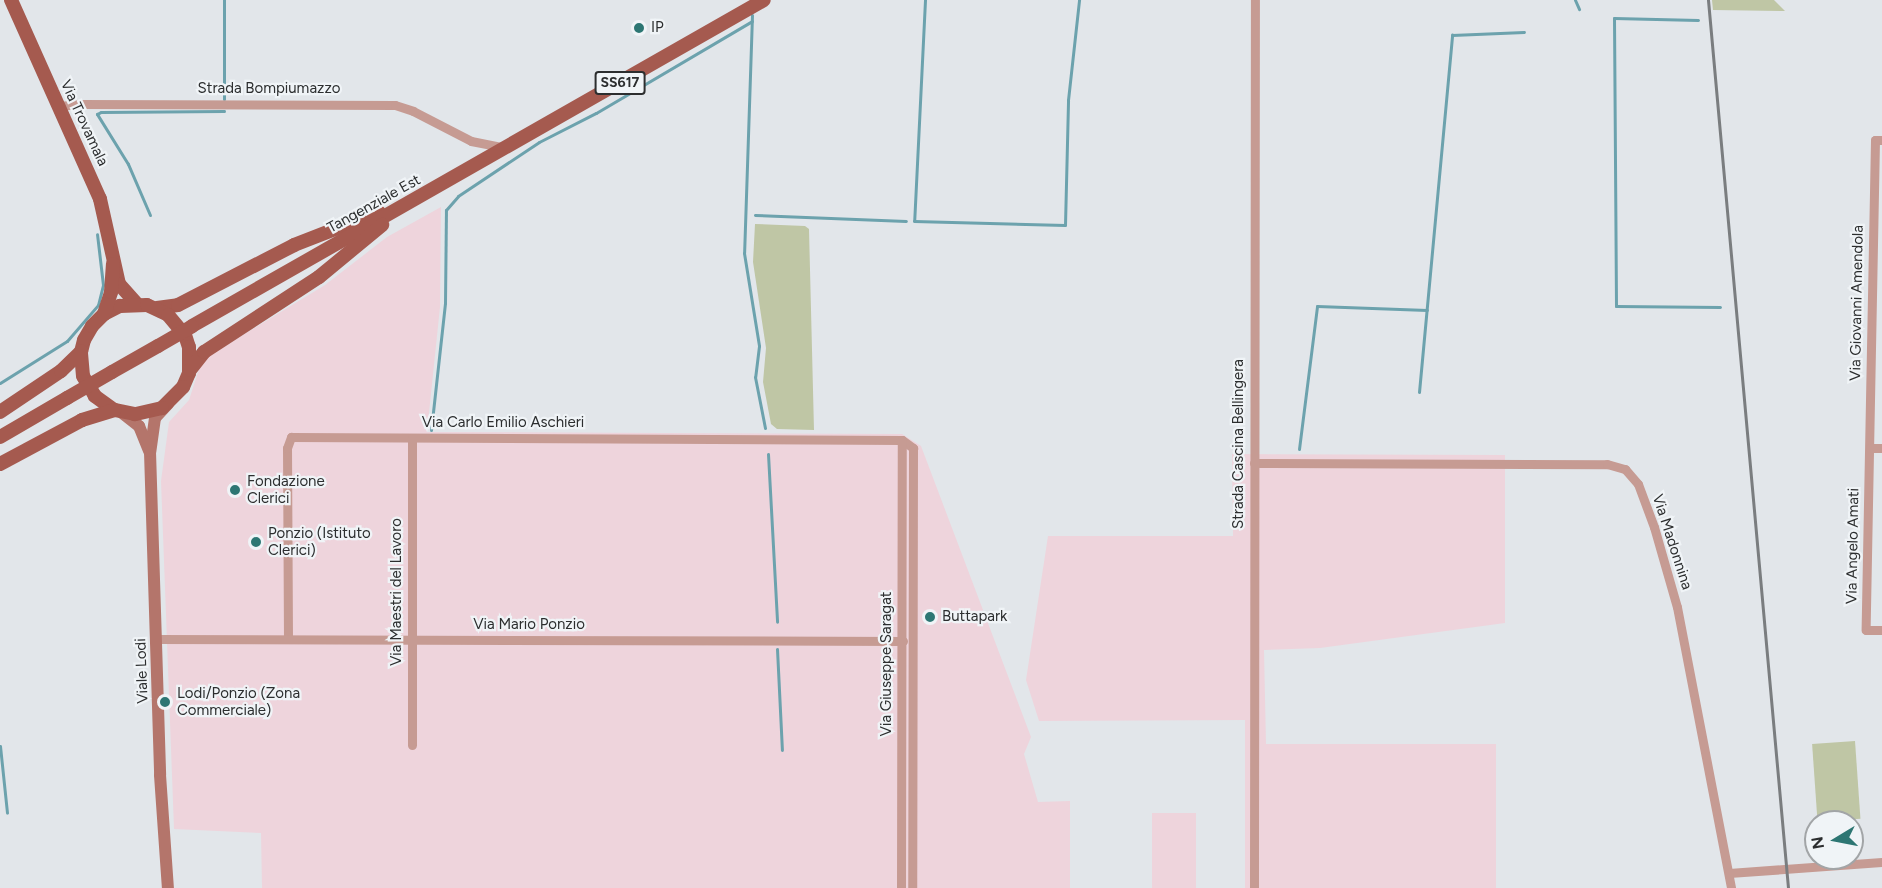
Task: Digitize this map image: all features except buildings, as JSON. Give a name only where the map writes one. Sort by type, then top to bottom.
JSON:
[{"type":"main road","name":"Via Trovamala","points":[[11,0],[100,199],[119,284],[137,304]]},
{"type":"main road","name":"Tangenziale Est","points":[[0,437],[764,0]]},
{"type":"main road","points":[[118,411],[95,396],[88,386],[81,364],[81,352],[92,326],[104,314],[120,306],[137,304],[157,308],[177,304],[294,245],[379,212],[398,209]]},
{"type":"main road","points":[[0,464],[82,420],[118,411],[149,412],[173,399],[204,352],[319,277],[398,209]]},
{"type":"main road","name":"Via Trovamala","points":[[104,314],[111,292],[113,264]]},
{"type":"main road","points":[[157,308],[173,319],[185,335],[189,347],[189,373]]},
{"type":"main road","points":[[0,412],[61,371],[81,352]]},
{"type":"street","name":"Strada Cascina Bellingera","points":[[1254,888],[1255,0]]},
{"type":"street","name":"Strada Bompiumazzo","points":[[59,106],[79,104],[395,105],[412,111],[471,141],[506,147]]},
{"type":"street","name":"Via Giovanni Amendola","points":[[1870,448],[1879,140]]},
{"type":"street","points":[[471,141],[478,155],[476,165]]},
{"type":"street","name":"Viale Lodi","points":[[168,888],[163,827],[150,452],[155,418],[173,399]]},
{"type":"street","name":"Viale Lodi","points":[[118,411],[139,426],[150,452]]},
{"type":"street","name":"Via Carlo Emilio Aschieri","points":[[288,638],[289,442],[291,437],[902,440]]},
{"type":"street","name":"Via Maestri del Lavoro","points":[[412,438],[412,746]]},
{"type":"street","name":"Via Giuseppe Saragat","points":[[902,440],[913,448],[912,888]]},
{"type":"street","name":"Via Giuseppe Saragat","points":[[901,888],[902,440]]},
{"type":"street","points":[[1870,448],[1882,448]]},
{"type":"street","name":"Via Angelo Amati","points":[[1870,448],[1866,630],[1882,630]]},
{"type":"street","name":"Via Madonnina","points":[[1254,463],[1607,464],[1625,469],[1638,484],[1654,527],[1677,607],[1731,888]]},
{"type":"street","name":"Via Mario Ponzio","points":[[156,639],[903,641]]},
{"type":"street","points":[[1729,873],[1882,861]]},
{"type":"shaded area","points":[[441,207],[440,307],[427,432],[902,434],[921,446],[1031,737],[1024,754],[1038,802],[1070,801],[1070,888],[262,888],[261,833],[174,829],[161,481],[169,422],[189,400],[200,366],[207,357],[325,285],[387,237]]},
{"type":"shaded area","points":[[1232,454],[1505,455],[1505,623],[1320,648],[1264,650],[1266,744],[1496,744],[1496,888],[1245,888],[1245,720],[1039,721],[1026,680],[1048,536],[1233,536]]},
{"type":"shaded area","points":[[1152,813],[1196,813],[1196,888],[1152,888]]},
{"type":"green space","points":[[1712,0],[1774,0],[1785,11],[1713,10]]},
{"type":"green space","points":[[755,224],[805,226],[809,229],[814,430],[777,429],[771,424],[763,382],[766,348],[753,262]]},
{"type":"green space","points":[[1855,741],[1860,810],[1817,810],[1812,744]]},
{"type":"waterway","points":[[224,0],[224,99]]},
{"type":"waterway","points":[[925,0],[914,221],[1065,225],[1068,100],[1079,0]]},
{"type":"waterway","points":[[1575,0],[1579,9]]},
{"type":"waterway","points":[[752,15],[744,253],[759,346],[755,377],[765,428]]},
{"type":"waterway","points":[[1698,20],[1614,18],[1616,306],[1720,307]]},
{"type":"waterway","points":[[431,430],[445,303],[446,210],[458,196],[539,142],[596,113],[752,21]]},
{"type":"waterway","points":[[1419,392],[1452,35],[1524,32]]},
{"type":"waterway","points":[[150,215],[128,164],[97,114],[101,112],[224,111]]},
{"type":"waterway","points":[[755,215],[906,221]]},
{"type":"waterway","points":[[0,383],[67,341],[98,305],[103,285],[97,234]]},
{"type":"waterway","points":[[1299,449],[1317,306],[1427,310]]},
{"type":"waterway","points":[[768,454],[777,622]]},
{"type":"waterway","points":[[777,649],[782,750]]},
{"type":"waterway","points":[[0,746],[7,813]]},
{"type":"railway","points":[[1708,0],[1788,888]]},
{"type":"place","name":"IP","points":[[639,28]]},
{"type":"place","name":"Fondazione Clerici","points":[[235,490]]},
{"type":"place","name":"Ponzio (Istituto Clerici)","points":[[256,542]]},
{"type":"place","name":"Buttapark","points":[[930,617]]},
{"type":"place","name":"Lodi/Ponzio (Zona Commerciale)","points":[[165,702]]}]
